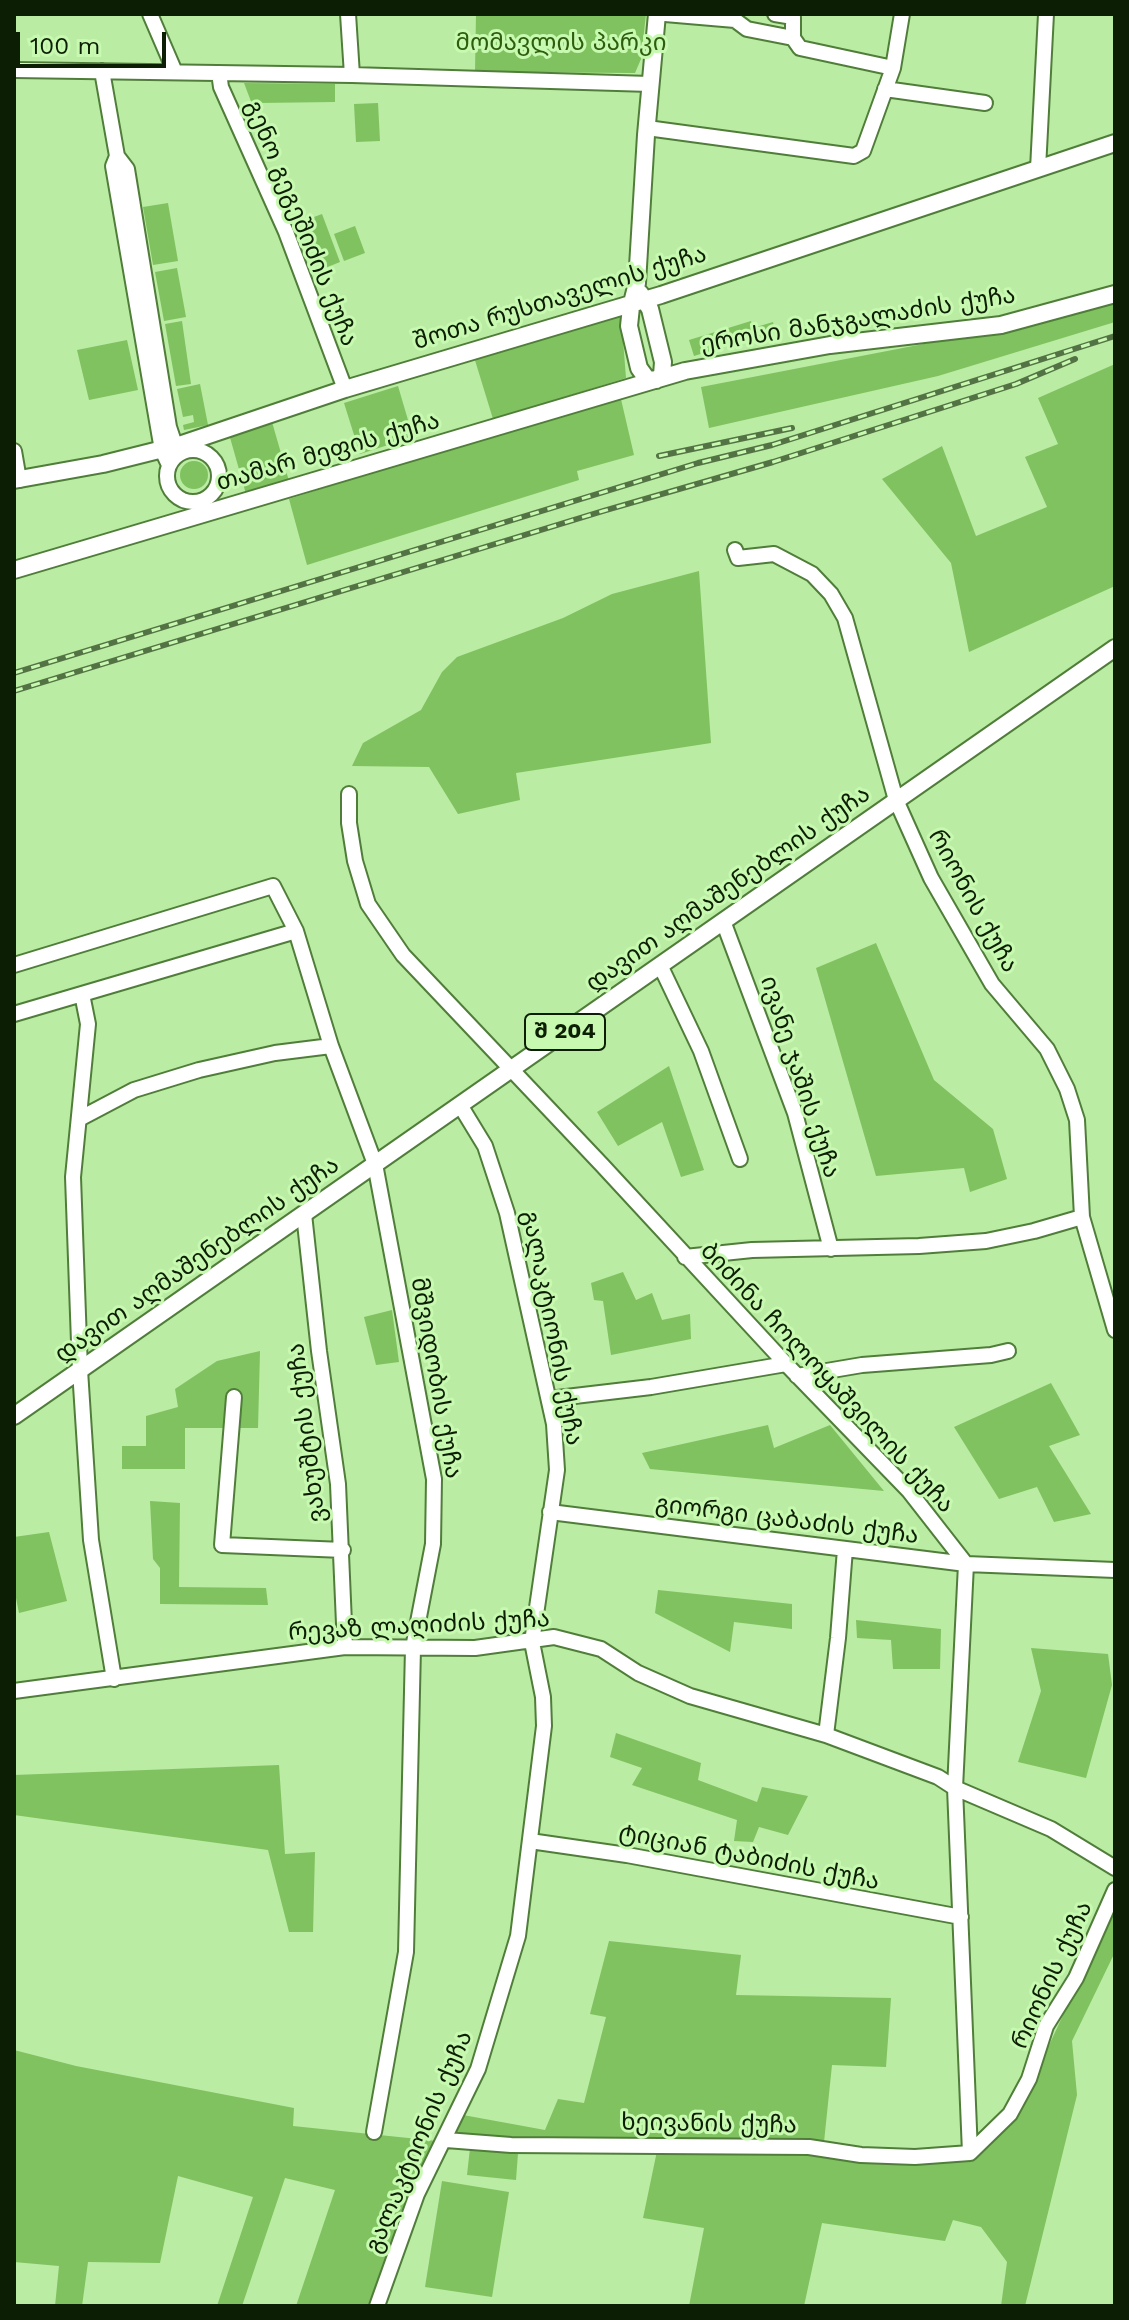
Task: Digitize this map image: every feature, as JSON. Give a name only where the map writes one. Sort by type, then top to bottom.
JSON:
[{"type":"main road","points":[[614,309],[627,299],[637,280],[657,14]]},
{"type":"main road","name":"შოთა რუსთაველის ქუჩა","points":[[16,480],[166,458],[345,389],[645,300],[1115,143]]},
{"type":"main road","points":[[637,280],[646,293],[645,300],[629,326],[639,368],[647,379],[656,380],[662,375],[663,362],[645,300]]},
{"type":"main road","name":"ეროსი მანჯგალაძის ქუჩა","points":[[656,380],[685,371],[830,345],[1001,325],[1115,294]]},
{"type":"main road","name":"თამარ მეფის ქუჩა","points":[[14,570],[656,380]]},
{"type":"main road","name":"დავით აღმაშენებლის ქუჩა","points":[[14,1416],[1115,648]]},
{"type":"street","points":[[150,14],[175,72]]},
{"type":"street","points":[[348,14],[352,75]]},
{"type":"street","points":[[665,14],[739,17],[747,29],[793,38]]},
{"type":"street","points":[[775,14],[793,17],[793,38],[800,48],[893,68]]},
{"type":"street","points":[[647,128],[854,156],[863,151],[893,68],[902,14]]},
{"type":"street","points":[[1038,169],[1046,14]]},
{"type":"street","points":[[14,70],[352,75],[650,84]]},
{"type":"street","points":[[102,71],[117,156],[113,166],[166,458],[168,485],[175,495],[206,514],[220,476],[217,464],[208,454],[174,442],[169,427],[127,169],[117,156]]},
{"type":"street","name":"გენო გეგეშიძის ქუჩა","points":[[219,73],[221,87],[286,232],[345,389]]},
{"type":"street","points":[[885,89],[985,103]]},
{"type":"street","points":[[14,451],[16,480]]},
{"type":"street","points":[[186,502],[207,499],[217,489]]},
{"type":"street","name":"რიონის ქუჩა","points":[[735,550],[738,558],[774,554],[812,574],[831,594],[845,618],[896,800],[931,878],[992,984],[1047,1049],[1067,1089],[1077,1120],[1082,1217],[1115,1330]]},
{"type":"street","name":"ბიძინა ჩოლოყაშვილის ქუჩა","points":[[349,794],[349,823],[355,861],[368,904],[403,955],[797,1376],[909,1491],[966,1564]]},
{"type":"street","name":"მშვიდობის ქუჩა","points":[[14,965],[273,886],[296,931],[331,1046],[375,1164],[434,1479],[433,1544],[413,1648],[406,1952],[374,2132]]},
{"type":"street","name":"ივანე ჯაშის ქუჩა","points":[[723,921],[795,1113],[831,1249]]},
{"type":"street","points":[[14,1014],[296,931]]},
{"type":"street","points":[[660,965],[701,1051],[740,1159]]},
{"type":"street","points":[[82,994],[88,1024],[73,1177],[80,1370],[91,1540],[114,1679]]},
{"type":"street","points":[[79,1119],[134,1090],[199,1070],[275,1053],[331,1046]]},
{"type":"street","name":"გალაკტიონის ქუჩა","points":[[377,2306],[417,2194],[478,2069],[518,1936],[544,1726],[543,1697],[532,1642],[557,1470],[549,1399],[507,1213],[485,1146],[460,1105]]},
{"type":"street","name":"ვახუშტის ქუჩა","points":[[304,1214],[338,1484],[345,1647]]},
{"type":"street","points":[[685,1257],[752,1250],[986,1241],[1082,1217]]},
{"type":"street","points":[[797,1376],[862,1365],[1008,1351]]},
{"type":"street","points":[[549,1399],[651,1387],[786,1364]]},
{"type":"street","points":[[234,1397],[222,1545],[343,1550]]},
{"type":"street","name":"გიორგი ცაბაძის ქუჩა","points":[[550,1512],[966,1564],[1115,1570]]},
{"type":"street","points":[[826,1735],[845,1549]]},
{"type":"street","points":[[966,1564],[955,1788],[970,2153]]},
{"type":"street","name":"რევაზ ლაღიძის ქუჩა","points":[[14,1691],[345,1647],[475,1648],[554,1637],[601,1649],[638,1673],[690,1696],[826,1735],[938,1777],[955,1788],[1051,1829],[1115,1868]]},
{"type":"street","name":"ტიციან ტაბიძის ქუჩა","points":[[530,1841],[627,1855],[961,1917]]},
{"type":"street","name":"რიონის ქუჩა","points":[[970,2153],[1010,2114],[1029,2079],[1046,2026],[1076,1978],[1115,1890]]},
{"type":"street","name":"ხეივანის ქუჩა","points":[[446,2140],[511,2145],[809,2147],[861,2155],[915,2157],[970,2153]]},
{"type":"green space","name":"მომავლის პარკი","points":[[476,14],[646,14],[641,59],[635,73],[475,72]]},
{"type":"green space","points":[[244,83],[335,84],[335,102],[257,103],[255,112]]},
{"type":"green space","points":[[378,103],[380,141],[356,142],[354,104]]},
{"type":"green space","points":[[168,203],[178,261],[153,265],[143,207]]},
{"type":"green space","points":[[322,214],[340,262],[325,268],[306,220]]},
{"type":"green space","points":[[355,226],[365,253],[344,261],[334,234]]},
{"type":"green space","points":[[177,268],[186,317],[164,321],[155,272]]},
{"type":"green space","points":[[1115,300],[1115,322],[938,376],[709,428],[701,387],[975,334]]},
{"type":"green space","points":[[621,315],[626,378],[493,419],[474,357]]},
{"type":"green space","points":[[182,321],[191,384],[176,386],[165,324]]},
{"type":"green space","points":[[751,321],[753,328],[773,322],[775,331],[694,356],[689,340]]},
{"type":"green space","points":[[127,340],[138,390],[89,400],[77,350]]},
{"type":"green space","points":[[1115,364],[1115,586],[969,652],[951,563],[882,479],[942,446],[976,536],[1047,507],[1025,457],[1058,444],[1038,398]]},
{"type":"green space","points":[[200,384],[208,425],[184,430],[183,425],[194,422],[193,415],[183,417],[177,389]]},
{"type":"green space","points":[[398,386],[413,437],[360,454],[344,403]]},
{"type":"green space","points":[[620,395],[634,455],[577,471],[579,480],[307,565],[289,499]]},
{"type":"green space","points":[[272,422],[289,481],[246,494],[229,434]]},
{"type":"green space","points":[[194,461],[204,465],[208,475],[204,485],[194,489],[184,485],[180,475],[184,465]]},
{"type":"green space","points":[[699,571],[711,743],[516,773],[520,800],[458,814],[429,767],[352,766],[363,743],[421,710],[442,672],[457,657],[563,618],[612,594]]},
{"type":"green space","points":[[876,943],[934,1080],[993,1129],[1007,1179],[970,1192],[964,1168],[876,1176],[816,968]]},
{"type":"green space","points":[[669,1066],[704,1170],[681,1177],[662,1122],[618,1146],[597,1112]]},
{"type":"green space","points":[[623,1272],[636,1300],[652,1293],[662,1320],[690,1314],[691,1339],[611,1355],[603,1301],[594,1300],[591,1283]]},
{"type":"green space","points":[[392,1310],[399,1362],[376,1365],[364,1317]]},
{"type":"green space","points":[[260,1351],[258,1428],[185,1428],[185,1469],[122,1469],[122,1446],[146,1446],[146,1416],[178,1407],[175,1389],[217,1361]]},
{"type":"green space","points":[[1051,1383],[1080,1435],[1049,1446],[1091,1514],[1054,1522],[1037,1487],[999,1499],[954,1427]]},
{"type":"green space","points":[[768,1425],[774,1448],[830,1425],[884,1491],[650,1469],[642,1453]]},
{"type":"green space","points":[[150,1501],[180,1503],[179,1587],[266,1588],[268,1605],[160,1604],[160,1568],[153,1559]]},
{"type":"green space","points":[[49,1532],[67,1601],[19,1613],[14,1588],[14,1537]]},
{"type":"green space","points":[[658,1590],[792,1604],[792,1629],[734,1622],[730,1652],[655,1613]]},
{"type":"green space","points":[[856,1620],[941,1629],[940,1669],[893,1669],[891,1640],[857,1638]]},
{"type":"green space","points":[[1031,1648],[1108,1654],[1112,1685],[1086,1778],[1018,1762],[1041,1691]]},
{"type":"green space","points":[[616,1733],[701,1763],[698,1780],[757,1802],[762,1787],[808,1796],[788,1835],[759,1827],[753,1842],[734,1841],[737,1820],[632,1785],[642,1768],[610,1757]]},
{"type":"green space","points":[[279,1765],[285,1854],[315,1852],[313,1932],[289,1932],[268,1850],[14,1815],[14,1775]]},
{"type":"green space","points":[[1115,1904],[1115,1952],[1072,2041],[1077,2095],[1025,2306],[1001,2306],[1007,2262],[981,2227],[953,2220],[945,2241],[822,2223],[804,2306],[689,2306],[704,2228],[643,2218],[657,2151],[973,2161],[1015,2118]]},
{"type":"green space","points":[[609,1941],[741,1955],[736,1995],[891,1998],[886,2067],[832,2065],[824,2142],[756,2138],[513,2140],[455,2134],[463,2115],[545,2130],[558,2099],[584,2103],[606,2017],[590,2014]]},
{"type":"green space","points":[[14,2050],[76,2066],[294,2108],[293,2126],[437,2141],[373,2306],[296,2306],[335,2190],[285,2178],[242,2306],[217,2306],[253,2197],[178,2176],[160,2263],[88,2262],[82,2306],[55,2306],[59,2266],[14,2262]]},
{"type":"green space","points":[[470,2148],[518,2153],[516,2180],[467,2175]]},
{"type":"green space","points":[[442,2181],[509,2192],[492,2297],[425,2287]]},
{"type":"railway","points":[[14,673],[698,463],[772,445],[1115,336]]},
{"type":"railway","points":[[14,691],[773,462],[1016,384],[1075,359]]},
{"type":"railway","points":[[659,456],[792,428]]}]
